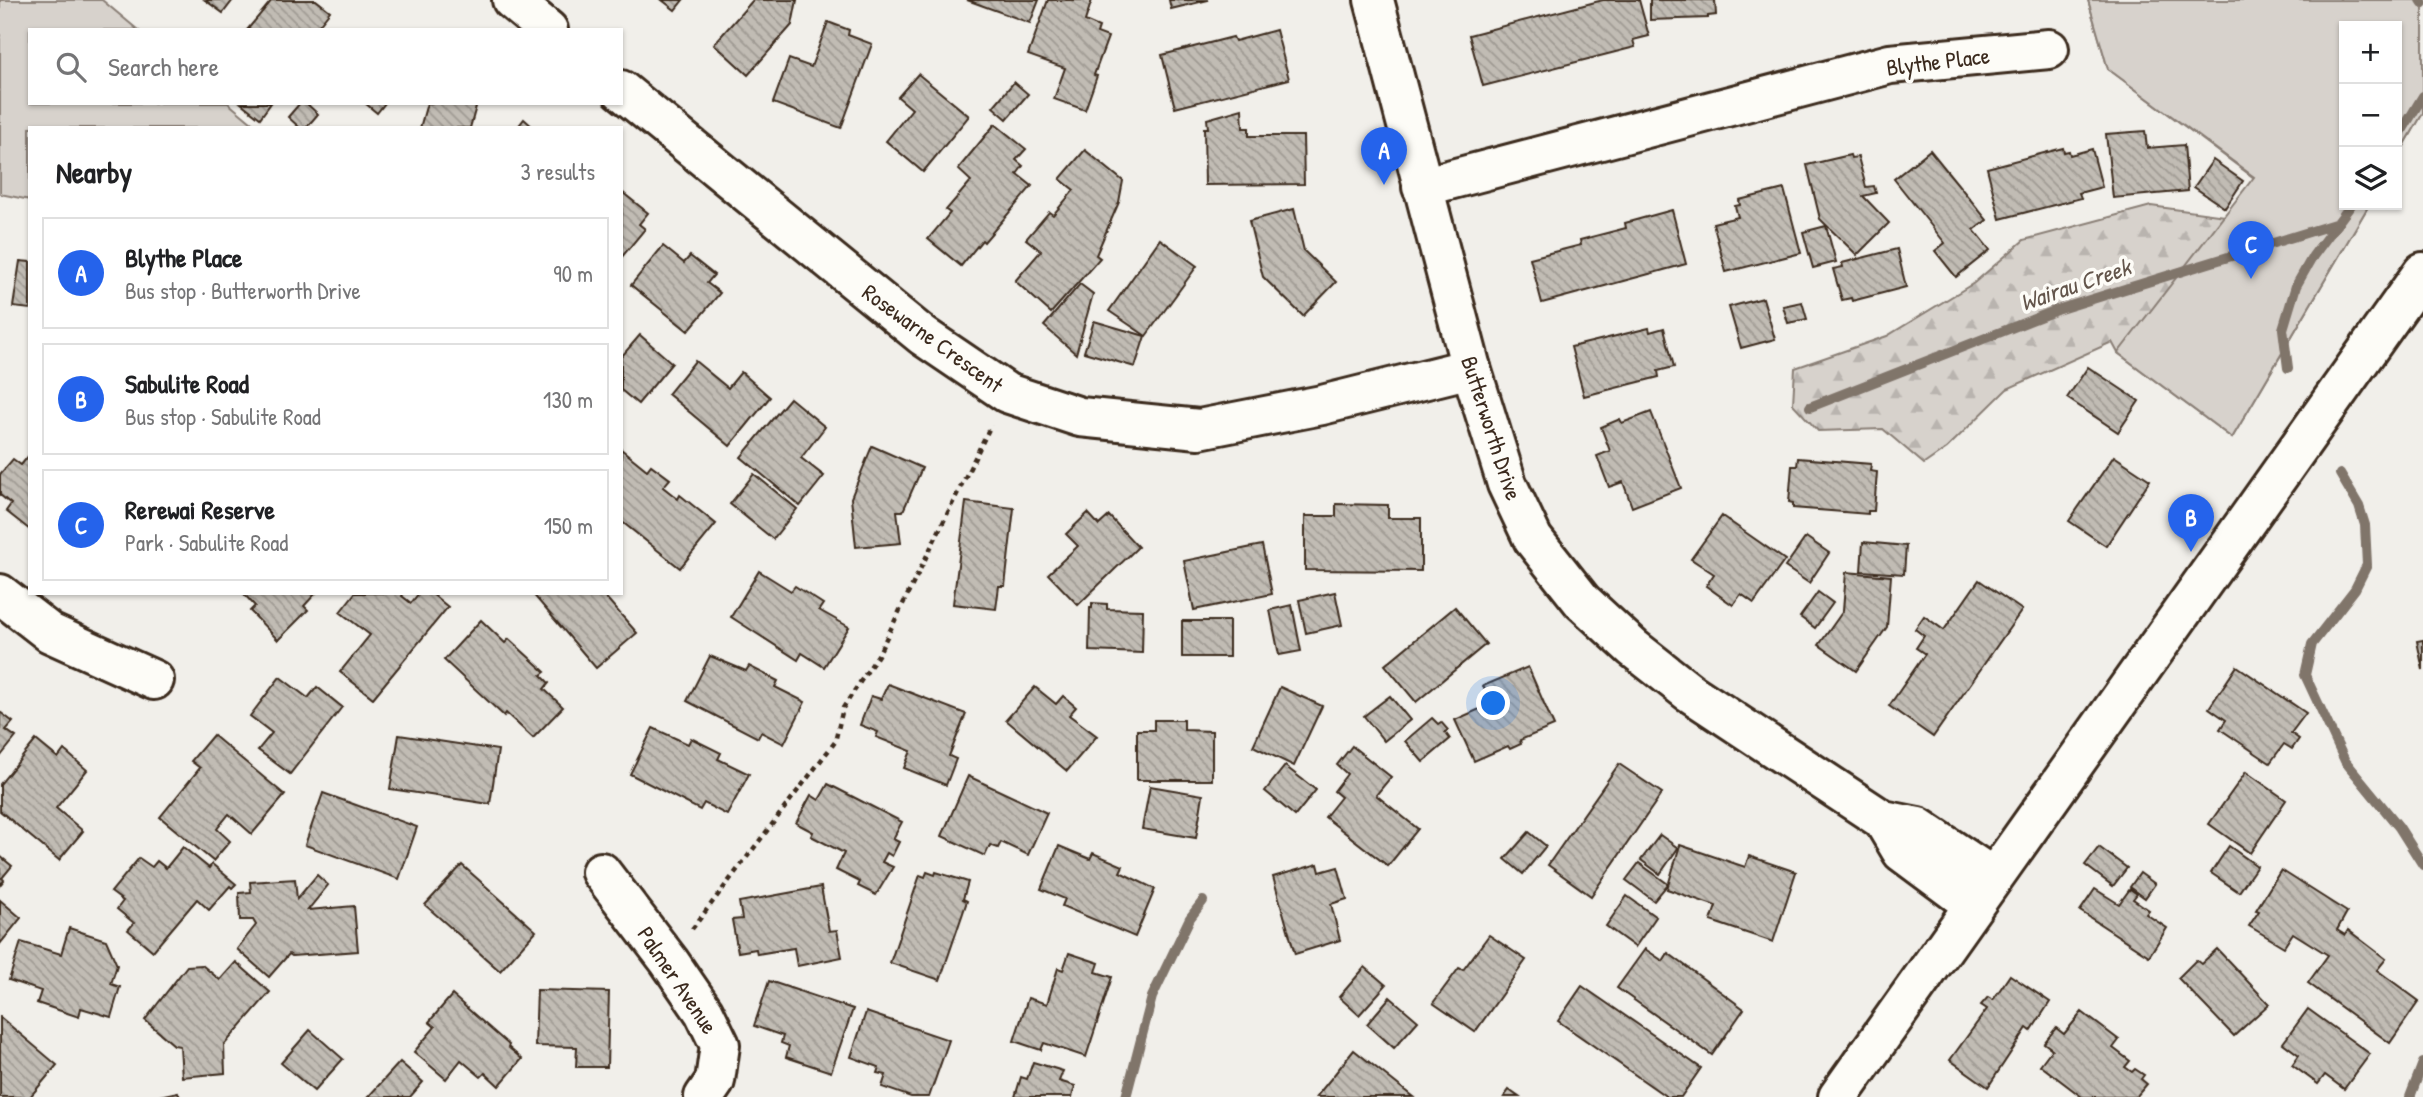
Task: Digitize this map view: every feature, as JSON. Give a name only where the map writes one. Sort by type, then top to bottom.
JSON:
[{"type":"street","points":[[512,0],[546,28]]},
{"type":"street","name":"Butterworth Drive","points":[[1374,0],[1471,368],[1512,495],[1533,539],[1582,601],[1633,648],[1689,692],[1883,820],[1918,827],[1983,891]]},
{"type":"street","name":"Blythe Place","points":[[1422,187],[1890,64],[2049,49]]},
{"type":"street","name":"Rosewarne Crescent","points":[[623,92],[923,336],[1007,393],[1043,405],[1080,417],[1199,429],[1322,405],[1471,368]]},
{"type":"street","points":[[1838,1097],[2423,272]]},
{"type":"street","points":[[0,594],[50,633],[154,680]]},
{"type":"street","name":"Palmer Avenue","points":[[601,872],[704,1012],[720,1045],[715,1081],[704,1097]]},
{"type":"path","points":[[687,936],[835,742],[843,708],[878,654],[996,415]]},
{"type":"green space","points":[[0,0],[102,0],[136,28],[28,28],[28,105],[230,105],[256,126],[28,126],[28,200],[0,194]]},
{"type":"green space","points":[[2088,0],[2423,0],[2423,113],[2402,149],[2402,21],[2339,21],[2339,210],[2366,210],[2232,438],[2118,353],[2112,342],[2007,389],[1947,448],[1924,464],[1883,429],[1818,431],[1793,404],[1795,368],[1887,336],[1974,283],[2024,240],[2151,206],[2225,216],[2254,178],[2108,69]]},
{"type":"green space","points":[[2088,0],[2423,0],[2423,113],[2402,149],[2402,21],[2339,21],[2339,210],[2366,210],[2232,438],[2118,353],[2254,177],[2108,69]]},
{"type":"building","points":[[205,0],[233,0],[223,13]]},
{"type":"building","points":[[272,0],[316,0],[330,11],[317,28],[249,28]]},
{"type":"building","points":[[662,0],[683,0],[675,10]]},
{"type":"building","points":[[753,0],[797,0],[792,25],[748,75],[714,44]]},
{"type":"building","points":[[967,0],[1039,0],[1030,23]]},
{"type":"building","points":[[1048,0],[1092,0],[1085,21],[1099,27],[1097,33],[1108,37],[1085,110],[1054,99],[1065,68],[1028,55]]},
{"type":"building","points":[[1169,0],[1208,0],[1171,9]]},
{"type":"building","points":[[1603,0],[1639,0],[1649,36],[1633,40],[1635,47],[1483,86],[1469,35]]},
{"type":"building","points":[[1650,0],[1715,0],[1716,15],[1708,18],[1650,20]]},
{"type":"building","points":[[828,22],[849,30],[848,35],[872,44],[841,128],[773,103],[789,59],[811,67]]},
{"type":"building","points":[[1276,30],[1289,79],[1175,108],[1162,55],[1233,37],[1235,41]]},
{"type":"building","points":[[918,74],[969,116],[923,172],[886,141],[912,109],[898,97]]},
{"type":"building","points":[[1014,82],[1028,94],[1007,119],[993,107]]},
{"type":"building","points":[[244,105],[270,105],[260,118]]},
{"type":"building","points":[[298,105],[308,105],[318,114],[308,126],[298,126],[288,117]]},
{"type":"building","points":[[367,105],[383,105],[377,113]]},
{"type":"building","points":[[426,105],[476,105],[471,126],[421,126]]},
{"type":"building","points":[[1242,109],[1243,128],[1249,128],[1249,136],[1303,136],[1304,184],[1205,185],[1204,128],[1208,128],[1207,119]]},
{"type":"building","points":[[524,119],[532,126],[519,126]]},
{"type":"building","points":[[995,124],[1026,149],[1016,160],[1023,166],[1017,174],[1032,186],[961,266],[928,239],[950,213],[946,210],[971,181],[958,169]]},
{"type":"building","points":[[2145,131],[2147,148],[2184,145],[2188,191],[2113,198],[2106,134]]},
{"type":"building","points":[[2063,148],[2064,152],[2069,151],[2070,155],[2092,149],[2102,187],[2079,193],[2081,198],[2000,219],[1987,168]]},
{"type":"building","points":[[1085,150],[1123,181],[1119,202],[1096,255],[1100,258],[1051,313],[1015,281],[1041,251],[1026,239],[1049,212],[1053,215],[1074,190],[1060,179]]},
{"type":"building","points":[[1930,150],[1987,220],[1974,230],[1990,250],[1956,277],[1935,251],[1945,243],[1894,179]]},
{"type":"building","points":[[1850,155],[1851,158],[1858,157],[1866,187],[1874,186],[1876,193],[1863,196],[1889,223],[1857,255],[1820,219],[1807,165]]},
{"type":"building","points":[[2213,160],[2243,181],[2225,208],[2194,187]]},
{"type":"building","points":[[1784,189],[1801,253],[1726,272],[1713,223],[1738,217],[1735,206],[1740,205],[1739,200]]},
{"type":"building","points":[[623,193],[648,213],[639,224],[645,229],[623,256]]},
{"type":"building","points":[[1294,209],[1304,251],[1336,282],[1303,316],[1263,277],[1249,221]]},
{"type":"building","points":[[1672,210],[1686,264],[1542,303],[1530,258],[1581,245],[1580,240],[1626,228],[1625,223]]},
{"type":"building","points":[[1826,226],[1836,262],[1813,268],[1803,232]]},
{"type":"building","points":[[1160,239],[1197,266],[1146,336],[1109,311]]},
{"type":"building","points":[[663,246],[684,263],[690,256],[714,275],[707,283],[720,293],[688,331],[631,285]]},
{"type":"building","points":[[1897,249],[1906,287],[1852,301],[1851,298],[1842,300],[1833,269],[1843,267],[1842,263]]},
{"type":"building","points":[[20,261],[28,262],[28,309],[13,307]]},
{"type":"building","points":[[1080,284],[1093,294],[1076,354],[1044,326]]},
{"type":"building","points":[[1763,298],[1775,339],[1741,348],[1729,307]]},
{"type":"building","points":[[1802,302],[1807,319],[1788,323],[1783,306]]},
{"type":"building","points":[[1094,321],[1145,336],[1135,367],[1084,352]]},
{"type":"building","points":[[1649,328],[1650,332],[1664,328],[1674,367],[1658,371],[1659,377],[1584,396],[1571,347]]},
{"type":"building","points":[[640,335],[672,363],[638,404],[623,392],[623,355]]},
{"type":"building","points":[[695,361],[728,388],[741,372],[770,397],[730,446],[668,394]]},
{"type":"building","points":[[2088,367],[2139,401],[2118,432],[2067,398]]},
{"type":"building","points":[[790,398],[825,427],[801,458],[824,476],[800,506],[741,457]]},
{"type":"building","points":[[1651,412],[1681,488],[1632,507],[1623,482],[1609,487],[1597,456],[1610,451],[1601,427],[1620,419],[1622,423]]},
{"type":"building","points":[[872,446],[922,468],[903,511],[897,511],[901,543],[856,547],[851,498]]},
{"type":"building","points":[[623,451],[647,470],[651,465],[670,479],[663,487],[678,499],[680,495],[716,524],[680,568],[623,523]]},
{"type":"building","points":[[28,456],[28,528],[6,511],[11,504],[0,495],[0,474],[13,459],[21,465]]},
{"type":"building","points":[[2114,456],[2150,480],[2106,546],[2069,521]]},
{"type":"building","points":[[1798,458],[1871,464],[1870,471],[1877,472],[1874,511],[1868,511],[1868,514],[1793,508],[1793,503],[1789,502],[1792,466],[1797,466]]},
{"type":"building","points":[[754,474],[797,509],[773,539],[730,504]]},
{"type":"building","points":[[966,502],[1014,508],[1005,586],[999,586],[996,609],[953,604]]},
{"type":"building","points":[[1336,504],[1388,505],[1388,518],[1421,518],[1421,571],[1305,570],[1305,516],[1336,516]]},
{"type":"building","points":[[1088,513],[1099,525],[1109,516],[1138,547],[1078,605],[1048,574],[1078,546],[1066,534]]},
{"type":"building","points":[[1722,516],[1785,560],[1754,603],[1741,594],[1733,605],[1706,586],[1714,574],[1691,559]]},
{"type":"building","points":[[1806,537],[1829,553],[1809,583],[1785,567]]},
{"type":"building","points":[[1863,542],[1906,546],[1904,574],[1861,571]]},
{"type":"building","points":[[1262,545],[1272,594],[1194,610],[1184,561]]},
{"type":"building","points":[[759,571],[791,591],[795,586],[823,604],[819,610],[849,627],[824,667],[802,653],[798,660],[731,617]]},
{"type":"building","points":[[1846,572],[1891,576],[1887,627],[1856,671],[1819,645],[1843,611]]},
{"type":"building","points":[[1979,580],[2022,610],[1933,737],[1889,706],[1925,654],[1916,648],[1924,636],[1915,629],[1924,616],[1944,630]]},
{"type":"building","points":[[1335,592],[1342,625],[1306,633],[1299,600]]},
{"type":"building","points":[[1818,592],[1833,603],[1815,628],[1800,617]]},
{"type":"building","points":[[245,595],[314,595],[304,606],[308,610],[278,640],[250,611],[255,606]]},
{"type":"building","points":[[353,595],[403,595],[411,603],[417,595],[433,595],[448,607],[373,698],[340,672],[370,635],[340,612]]},
{"type":"building","points":[[534,595],[604,595],[637,633],[596,668]]},
{"type":"building","points":[[1092,603],[1107,604],[1107,609],[1143,610],[1142,653],[1089,651]]},
{"type":"building","points":[[1292,605],[1301,651],[1279,655],[1270,610]]},
{"type":"building","points":[[1455,607],[1486,644],[1416,702],[1385,665]]},
{"type":"building","points":[[481,620],[505,643],[509,639],[545,672],[541,675],[549,683],[544,689],[563,707],[533,738],[506,713],[504,716],[444,660]]},
{"type":"building","points":[[1182,621],[1229,621],[1229,657],[1182,657]]},
{"type":"building","points":[[2423,640],[2423,670],[2417,641]]},
{"type":"building","points":[[710,656],[746,671],[749,666],[778,681],[775,687],[805,702],[784,744],[761,732],[758,738],[687,701]]},
{"type":"building","points":[[2237,666],[2306,713],[2291,733],[2299,739],[2292,749],[2284,744],[2270,763],[2220,729],[2226,720],[2209,708]]},
{"type":"building","points":[[1528,667],[1554,726],[1520,740],[1521,744],[1510,749],[1508,746],[1474,761],[1455,720],[1491,704],[1483,686]]},
{"type":"building","points":[[280,677],[308,698],[317,687],[342,707],[290,774],[258,750],[272,733],[250,716]]},
{"type":"building","points":[[888,684],[966,714],[949,756],[956,759],[946,785],[904,768],[911,751],[876,737],[878,732],[860,725],[871,696],[881,699]]},
{"type":"building","points":[[1035,687],[1056,704],[1063,696],[1076,707],[1069,715],[1097,736],[1067,771],[1006,720]]},
{"type":"building","points":[[1280,687],[1322,706],[1294,766],[1253,746]]},
{"type":"building","points":[[1390,696],[1410,720],[1384,741],[1364,716]]},
{"type":"building","points":[[0,712],[13,722],[6,730],[16,737],[0,757]]},
{"type":"building","points":[[1432,718],[1438,724],[1441,722],[1448,730],[1445,732],[1450,739],[1423,762],[1405,741]]},
{"type":"building","points":[[1154,720],[1184,720],[1184,730],[1212,731],[1212,780],[1137,780],[1137,730],[1154,730]]},
{"type":"building","points":[[653,728],[688,744],[691,738],[721,753],[718,759],[749,774],[727,815],[704,803],[700,810],[630,774]]},
{"type":"building","points":[[213,735],[285,795],[252,834],[229,814],[217,829],[230,841],[213,861],[160,817],[200,768],[191,761]]},
{"type":"building","points":[[399,735],[498,750],[490,804],[390,789]]},
{"type":"building","points":[[36,740],[58,758],[64,750],[87,770],[56,808],[83,831],[59,860],[0,811],[0,784]]},
{"type":"building","points":[[1352,746],[1391,777],[1376,795],[1418,829],[1388,866],[1325,817],[1341,797],[1334,791],[1347,774],[1337,765]]},
{"type":"building","points":[[1619,764],[1662,793],[1591,896],[1548,865]]},
{"type":"building","points":[[1285,766],[1316,790],[1295,816],[1265,791]]},
{"type":"building","points":[[2246,772],[2286,800],[2250,853],[2209,824]]},
{"type":"building","points":[[968,776],[1047,813],[1028,855],[1001,842],[998,848],[990,845],[985,856],[942,836]]},
{"type":"building","points":[[828,784],[902,822],[893,839],[899,842],[892,856],[887,853],[882,862],[893,867],[876,895],[858,886],[860,882],[836,870],[844,853],[811,836],[813,832],[796,823],[811,795],[819,800]]},
{"type":"building","points":[[1150,786],[1203,795],[1196,838],[1142,829]]},
{"type":"building","points":[[323,793],[417,827],[399,879],[305,845]]},
{"type":"building","points":[[1529,832],[1546,846],[1523,874],[1505,859]]},
{"type":"building","points":[[1660,835],[1678,848],[1660,874],[1641,860]]},
{"type":"building","points":[[1680,845],[1745,867],[1749,856],[1796,872],[1773,942],[1711,921],[1716,906],[1667,889]]},
{"type":"building","points":[[1059,846],[1090,859],[1093,853],[1123,866],[1120,872],[1155,889],[1135,937],[1062,906],[1065,899],[1041,889]]},
{"type":"building","points":[[2229,846],[2257,866],[2239,892],[2211,873]]},
{"type":"building","points":[[183,847],[209,868],[212,864],[236,884],[232,888],[230,886],[209,910],[197,899],[153,951],[128,930],[134,923],[117,909],[123,901],[111,892],[139,858],[152,867],[157,861],[166,868]]},
{"type":"building","points":[[2099,847],[2127,868],[2113,886],[2085,865]]},
{"type":"building","points":[[0,856],[12,866],[0,885]]},
{"type":"building","points":[[1639,863],[1668,884],[1654,901],[1626,880]]},
{"type":"building","points":[[1318,864],[1320,872],[1338,867],[1347,899],[1331,904],[1340,940],[1295,954],[1273,877]]},
{"type":"building","points":[[462,865],[536,931],[500,971],[425,905]]},
{"type":"building","points":[[2281,870],[2347,912],[2337,930],[2345,935],[2348,930],[2386,959],[2377,970],[2419,1001],[2390,1043],[2308,983],[2328,955],[2293,933],[2284,947],[2249,926]]},
{"type":"building","points":[[927,872],[935,875],[936,872],[968,882],[963,899],[967,901],[940,980],[890,963],[920,875],[925,877]]},
{"type":"building","points":[[2140,873],[2155,884],[2145,898],[2130,887]]},
{"type":"building","points":[[317,875],[328,885],[308,910],[354,906],[358,951],[292,956],[289,954],[269,977],[237,949],[256,925],[253,920],[240,920],[239,893],[251,892],[250,882],[295,879],[297,899]]},
{"type":"building","points":[[821,887],[829,931],[837,930],[842,957],[797,966],[794,948],[757,954],[756,949],[738,952],[732,920],[742,919],[739,902]]},
{"type":"building","points":[[2095,889],[2119,904],[2130,889],[2137,894],[2133,899],[2149,910],[2146,914],[2167,928],[2149,956],[2080,911]]},
{"type":"building","points":[[1627,896],[1656,917],[1635,947],[1606,926]]},
{"type":"building","points":[[0,900],[21,918],[0,944]]},
{"type":"building","points":[[69,928],[106,940],[117,965],[111,984],[120,987],[111,1017],[81,1008],[79,1017],[37,1003],[41,991],[9,980],[21,942],[61,954]]},
{"type":"building","points":[[1489,935],[1526,960],[1475,1032],[1433,1003],[1459,968],[1463,970]]},
{"type":"building","points":[[1645,949],[1663,961],[1668,953],[1744,1009],[1712,1055],[1617,988]]},
{"type":"building","points":[[2217,949],[2269,1004],[2234,1036],[2178,978],[2196,960],[2201,964]]},
{"type":"building","points":[[1069,953],[1099,963],[1096,972],[1112,977],[1086,1057],[1044,1043],[1041,1050],[1014,1041],[1028,998],[1047,1004],[1058,968],[1063,970]]},
{"type":"building","points":[[236,962],[270,992],[224,1045],[225,1073],[182,1077],[180,1046],[174,1045],[145,1020],[187,966],[202,965],[220,980]]},
{"type":"building","points":[[1365,967],[1386,985],[1359,1015],[1339,997]]},
{"type":"building","points":[[2010,975],[2050,1002],[2031,1031],[2027,1028],[1988,1087],[1950,1060],[1987,1009],[1981,1005],[1988,997],[1993,1000]]},
{"type":"building","points":[[769,981],[853,1009],[831,1072],[786,1057],[789,1046],[781,1043],[783,1036],[754,1026]]},
{"type":"building","points":[[1582,986],[1701,1068],[1681,1097],[1667,1097],[1558,1021]]},
{"type":"building","points":[[537,990],[609,992],[607,1067],[576,1067],[577,1047],[535,1046]]},
{"type":"building","points":[[452,995],[522,1059],[499,1086],[485,1073],[481,1077],[461,1060],[446,1079],[414,1052],[435,1027],[429,1022]]},
{"type":"building","points":[[1390,997],[1418,1021],[1394,1048],[1367,1024]]},
{"type":"building","points":[[2308,1009],[2370,1054],[2344,1089],[2325,1075],[2318,1084],[2292,1065],[2299,1055],[2283,1043]]},
{"type":"building","points":[[866,1012],[949,1040],[929,1097],[911,1097],[882,1087],[886,1075],[877,1073],[879,1067],[851,1057]]},
{"type":"building","points":[[2082,1012],[2119,1040],[2113,1048],[2130,1061],[2125,1067],[2144,1075],[2141,1079],[2147,1084],[2136,1097],[2082,1097],[2040,1065],[2052,1049],[2044,1043],[2056,1028],[2064,1034]]},
{"type":"building","points":[[0,1017],[57,1065],[30,1097],[0,1097]]},
{"type":"building","points":[[310,1030],[343,1059],[314,1091],[281,1063]]},
{"type":"building","points":[[1354,1050],[1413,1097],[1316,1097]]},
{"type":"building","points":[[400,1062],[423,1082],[410,1097],[368,1097]]},
{"type":"building","points":[[1033,1062],[1063,1071],[1059,1081],[1075,1086],[1072,1097],[1015,1097],[1021,1077],[1027,1079]]},
{"type":"building","points":[[1509,1090],[1519,1097],[1504,1097]]},
{"type":"building","points":[[178,1092],[180,1097],[155,1097]]},
{"type":"waterway","name":"Wairau Creek","points":[[2402,131],[2423,96]]},
{"type":"waterway","points":[[2288,368],[2283,329],[2296,286],[2313,256],[2347,210]]},
{"type":"waterway","name":"Wairau Creek","points":[[1810,407],[2057,310],[2338,223]]},
{"type":"waterway","points":[[2340,474],[2359,506],[2365,525],[2367,565],[2355,589],[2312,644],[2305,675],[2345,761],[2399,827],[2423,865]]},
{"type":"waterway","name":"Wairau Creek","points":[[1126,1097],[1152,997],[1190,918],[1203,901]]},
{"type":"waterway","points":[[2410,1097],[2423,1063]]},
{"type":"place","name":"Blythe Place","points":[[1384,185]]},
{"type":"place","name":"Rerewai Reserve","points":[[2251,279]]},
{"type":"place","name":"Sabulite Road","points":[[2191,552]]}]
